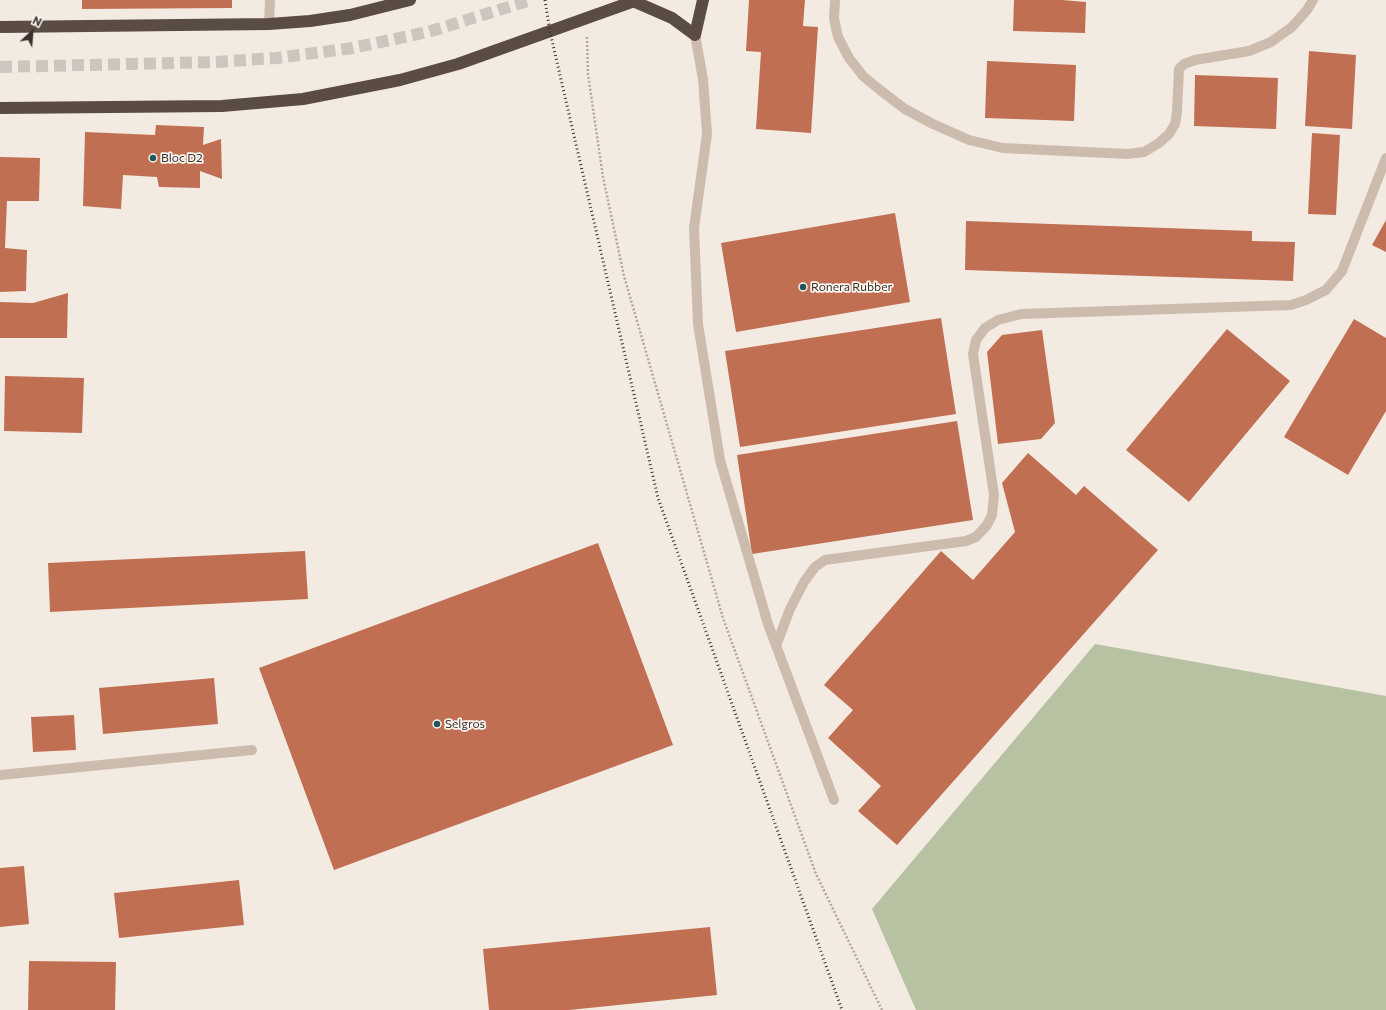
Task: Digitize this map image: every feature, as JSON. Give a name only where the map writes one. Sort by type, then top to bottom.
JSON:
[{"type":"highway","points":[[0,27],[269,24],[310,21],[350,14],[410,0]]},
{"type":"highway","points":[[0,108],[222,106],[303,99],[400,80],[458,64],[635,1],[672,18],[695,35],[703,0]]},
{"type":"street","points":[[269,24],[270,0]]},
{"type":"street","points":[[835,0],[834,19],[838,37],[849,58],[863,76],[905,109],[933,124],[969,140],[1003,148],[1128,154],[1144,152],[1159,143],[1169,134],[1175,124],[1178,112],[1179,69],[1184,64],[1249,51],[1272,42],[1292,27],[1307,10],[1313,0]]},
{"type":"street","points":[[695,35],[703,80],[707,134],[694,228],[698,324],[720,460],[768,624],[834,800]]},
{"type":"street","points":[[776,646],[790,609],[804,582],[815,567],[825,560],[966,541],[976,537],[987,524],[992,514],[994,495],[973,354],[976,340],[985,328],[998,320],[1022,314],[1291,305],[1306,300],[1326,290],[1342,271],[1386,158]]},
{"type":"street","points":[[0,775],[252,750]]},
{"type":"path","points":[[587,18],[588,74],[603,176],[624,276],[723,618],[816,874],[882,1010]]},
{"type":"green space","points":[[1095,644],[1386,696],[1386,1010],[916,1010],[872,909]]},
{"type":"building","points":[[82,0],[232,0],[232,8],[82,9]]},
{"type":"building","points":[[749,0],[805,0],[803,26],[818,27],[811,133],[756,129],[761,52],[746,51]]},
{"type":"building","points":[[1014,0],[1062,0],[1086,2],[1085,33],[1013,31]]},
{"type":"building","points":[[1309,51],[1356,55],[1352,129],[1305,126]]},
{"type":"building","points":[[987,61],[1076,65],[1074,121],[985,118]]},
{"type":"building","points":[[1195,75],[1278,78],[1276,129],[1194,126]]},
{"type":"building","name":"Bloc D2","points":[[156,125],[204,127],[203,145],[221,139],[222,179],[200,171],[200,188],[159,187],[157,177],[123,175],[121,209],[83,206],[85,132],[155,135]]},
{"type":"building","points":[[1312,133],[1340,135],[1336,215],[1308,214]]},
{"type":"building","points":[[0,157],[40,158],[39,201],[7,201],[5,248],[27,250],[26,291],[0,292]]},
{"type":"building","points":[[895,213],[910,302],[736,332],[721,243]]},
{"type":"building","points":[[1386,220],[1386,252],[1372,245]]},
{"type":"building","points":[[966,221],[1252,231],[1252,241],[1295,242],[1293,281],[965,270]]},
{"type":"building","points":[[68,293],[67,338],[0,338],[0,302],[33,303]]},
{"type":"building","points":[[941,318],[956,414],[740,447],[725,351]]},
{"type":"building","points":[[1354,319],[1386,338],[1386,411],[1348,475],[1284,437]]},
{"type":"building","points":[[1227,329],[1290,381],[1189,502],[1126,450]]},
{"type":"building","points":[[1042,330],[1055,423],[1041,439],[998,444],[987,352],[1002,335]]},
{"type":"building","points":[[5,376],[84,378],[82,433],[4,431]]},
{"type":"building","points":[[957,421],[973,520],[752,554],[737,455]]},
{"type":"building","points":[[1028,453],[1076,495],[1084,486],[1158,550],[897,845],[858,811],[881,786],[828,738],[853,710],[824,685],[941,551],[973,580],[1015,532],[1002,483]]},
{"type":"building","points":[[598,543],[673,745],[334,870],[259,668]]},
{"type":"building","points":[[305,551],[308,599],[50,612],[48,563]]},
{"type":"building","points":[[214,678],[218,724],[103,734],[99,688]]},
{"type":"building","points":[[74,715],[76,750],[33,752],[31,717]]},
{"type":"building","points":[[24,866],[29,924],[0,927],[0,868]]},
{"type":"building","points":[[239,880],[244,925],[119,938],[114,893]]},
{"type":"building","points":[[710,927],[717,995],[569,1010],[489,1010],[483,949]]},
{"type":"building","points":[[29,961],[116,962],[115,1010],[28,1010]]},
{"type":"tunnel","points":[[0,67],[216,62],[276,58],[353,48],[428,32],[531,0]]},
{"type":"railway","points":[[545,0],[550,32],[658,498],[842,1010]]},
{"type":"place","name":"Bloc D2","points":[[153,158]]},
{"type":"place","name":"Ronera Rubber","points":[[803,287]]},
{"type":"place","name":"Selgros","points":[[437,724]]}]
